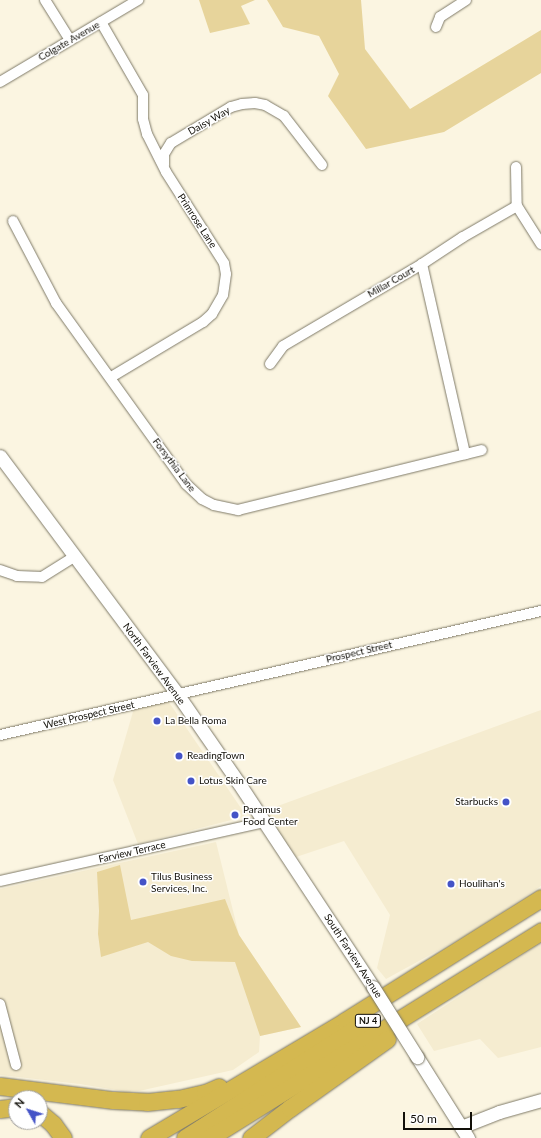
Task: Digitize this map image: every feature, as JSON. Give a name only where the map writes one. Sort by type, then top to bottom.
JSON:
[{"type":"highway","points":[[149,1138],[345,1021],[541,898]]},
{"type":"highway","name":"NJ 4","points":[[185,1138],[541,910]]},
{"type":"highway","points":[[225,1138],[391,1036],[437,997],[541,931]]},
{"type":"highway","points":[[0,1086],[113,1100],[147,1102],[192,1096],[262,1070]]},
{"type":"highway","points":[[210,1138],[288,1100]]},
{"type":"highway","points":[[251,1138],[288,1100]]},
{"type":"highway","points":[[258,1138],[288,1100]]},
{"type":"highway","points":[[48,1120],[63,1138]]},
{"type":"street","points":[[45,0],[70,40]]},
{"type":"street","name":"Colgate Avenue","points":[[0,82],[138,0]]},
{"type":"street","points":[[436,27],[440,18],[466,0]]},
{"type":"street","name":"Primrose Lane","points":[[101,22],[143,95],[143,119],[147,134],[165,169],[224,263],[225,285],[223,295],[212,314],[204,322],[111,377]]},
{"type":"street","name":"Daisy Way","points":[[165,169],[164,154],[171,142],[231,107],[255,103],[265,105],[284,116],[322,165]]},
{"type":"street","points":[[516,167],[517,206],[541,244]]},
{"type":"street","name":"Millar Court","points":[[270,364],[283,346],[517,206]]},
{"type":"street","name":"Forsythia Lane","points":[[13,222],[56,303],[111,377],[186,484],[202,500],[226,509],[238,510],[482,450]]},
{"type":"street","points":[[422,264],[465,454]]},
{"type":"street","name":"North Farview Avenue","points":[[0,456],[178,695],[314,897]]},
{"type":"street","points":[[0,570],[17,576],[42,577],[75,556]]},
{"type":"street","name":"Prospect Street","points":[[178,695],[541,611]]},
{"type":"street","name":"West Prospect Street","points":[[0,735],[178,695]]},
{"type":"street","name":"Farview Terrace","points":[[0,881],[263,822]]},
{"type":"street","name":"South Farview Avenue","points":[[314,897],[465,1133]]},
{"type":"street","points":[[0,1004],[16,1065]]},
{"type":"street","points":[[465,1133],[499,1112],[541,1100]]},
{"type":"shaded area","points":[[199,0],[255,0],[241,6],[250,24],[210,33]]},
{"type":"shaded area","points":[[267,0],[361,0],[365,49],[410,109],[541,30],[541,73],[444,132],[366,149],[328,96],[339,74],[319,36],[283,27]]},
{"type":"shaded area","points":[[166,698],[245,814],[243,817],[138,844],[113,780],[135,705]]},
{"type":"shaded area","points":[[541,710],[541,886],[472,932],[386,979],[377,968],[390,915],[344,841],[296,857],[264,811]]},
{"type":"shaded area","points":[[216,842],[239,935],[301,1027],[260,1036],[259,1052],[233,1070],[139,1091],[128,1092],[80,1084],[0,1075],[0,889]]},
{"type":"shaded area","points":[[120,865],[131,920],[225,899],[239,935],[301,1027],[260,1036],[235,962],[192,961],[171,956],[148,942],[101,957],[98,934],[99,911],[97,872]]},
{"type":"shaded area","points":[[541,943],[541,1047],[498,1058],[480,1039],[434,1051],[417,1024]]},
{"type":"place","name":"La Bella Roma","points":[[157,721]]},
{"type":"place","name":"ReadingTown","points":[[179,756]]},
{"type":"place","name":"Lotus Skin Care","points":[[191,781]]},
{"type":"place","name":"Starbucks","points":[[506,802]]},
{"type":"place","name":"Paramus Food Center","points":[[235,815]]},
{"type":"place","name":"Tilus Business Services, Inc.","points":[[143,882]]},
{"type":"place","name":"Houlihan's","points":[[451,884]]}]
